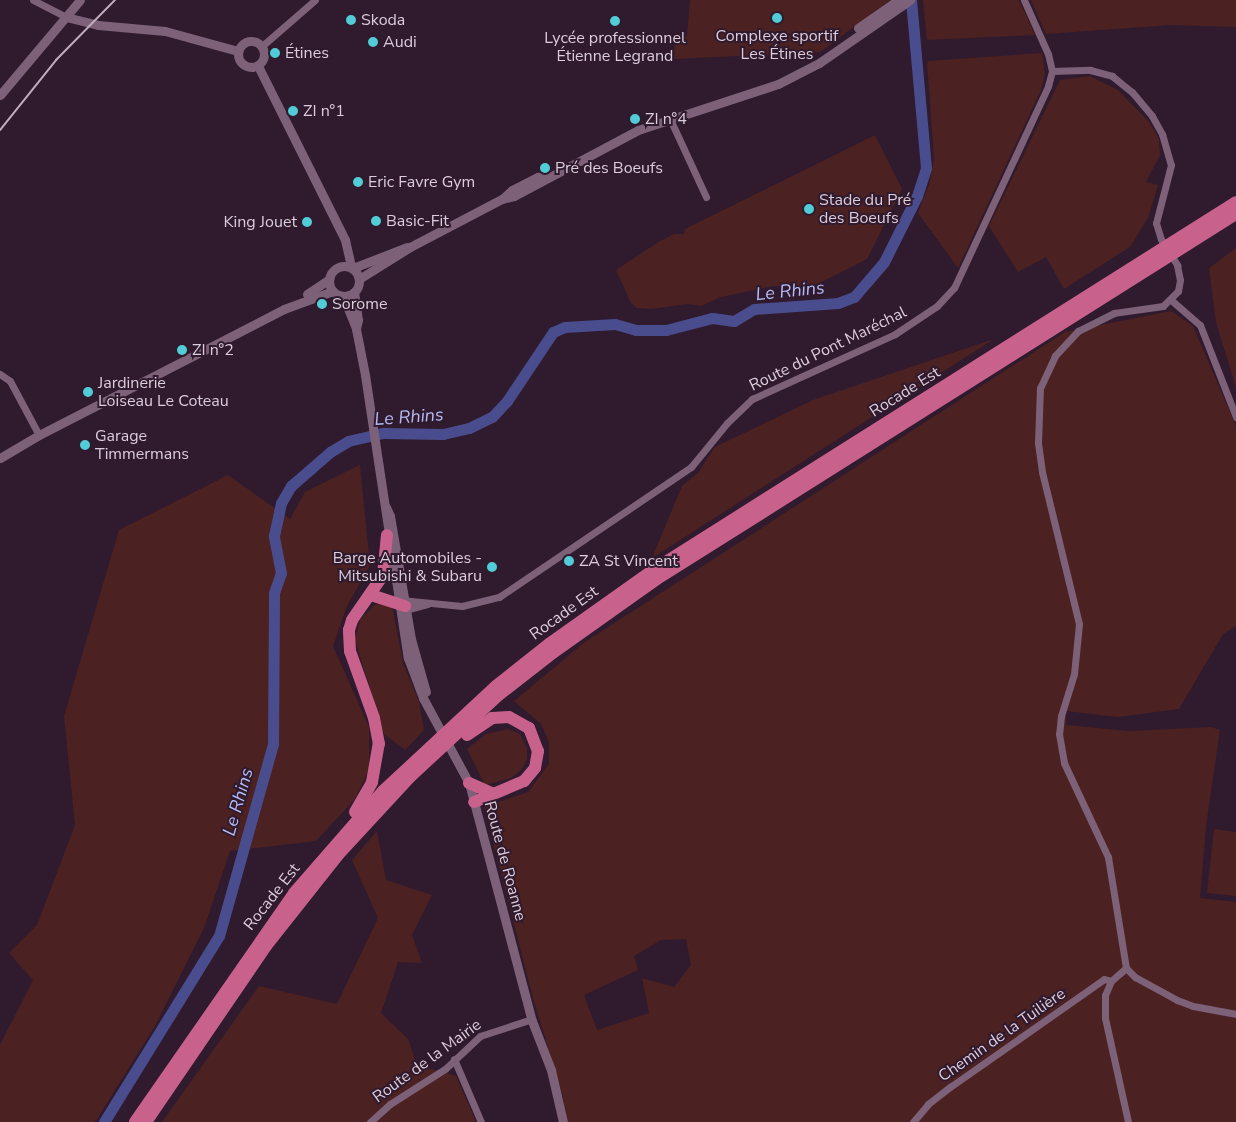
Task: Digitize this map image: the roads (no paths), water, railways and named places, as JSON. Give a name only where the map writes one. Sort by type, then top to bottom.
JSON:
[{"type":"highway","name":"Rocade Est","points":[[146,1122],[284,923],[338,855],[396,792],[500,694],[605,614],[1197,232],[1236,202]]},
{"type":"highway","name":"Rocade Est","points":[[1197,232],[1236,214]]},
{"type":"highway","name":"Rocade Est","points":[[135,1122],[258,940],[348,828],[436,739],[541,650],[601,606],[1141,268]]},
{"type":"highway","points":[[348,828],[372,782],[378,756],[374,718],[348,638],[352,620],[383,575],[387,535]]},
{"type":"highway","points":[[371,595],[402,604]]},
{"type":"highway","points":[[396,792],[410,786],[483,722],[500,717],[516,719],[534,735],[538,760],[524,781],[491,793],[474,802]]},
{"type":"highway","points":[[469,783],[491,793]]},
{"type":"street","points":[[33,0],[66,17],[98,25],[165,31],[238,51]]},
{"type":"street","points":[[0,95],[80,0]]},
{"type":"street","points":[[262,46],[315,0]]},
{"type":"street","points":[[356,329],[358,320],[354,292],[359,279],[410,247],[502,199],[528,190],[549,176],[638,130],[760,91],[809,67],[896,4],[910,0]]},
{"type":"street","points":[[1024,0],[1052,71],[1090,70],[1112,76],[1132,92],[1162,134],[1171,165],[1156,223],[1161,239],[1177,265],[1180,280],[1178,291],[1171,300],[1154,310],[1105,316],[1078,331],[1055,356],[1040,388],[1038,443],[1042,472],[1079,624],[1074,674],[1061,716],[1059,734],[1064,763],[1108,856],[1126,968],[1135,977],[1177,1000],[1193,1006],[1236,1014]]},
{"type":"street","points":[[247,41],[255,41],[262,46],[264,59],[258,66],[250,68],[242,64],[238,51],[247,41]]},
{"type":"street","points":[[258,66],[345,240],[352,267],[359,279]]},
{"type":"street","name":"Route du Pont Maréchal","points":[[402,604],[462,606],[499,597],[691,467],[727,423],[752,399],[895,334],[937,306],[954,288],[967,264],[1048,86],[1052,71]]},
{"type":"street","points":[[670,119],[706,197]]},
{"type":"street","points":[[0,458],[39,435],[284,309],[328,280],[338,267],[341,254],[339,228]]},
{"type":"street","points":[[338,267],[352,267],[410,247]]},
{"type":"street","points":[[328,280],[333,291],[344,296],[356,329],[385,505],[387,535],[402,604]]},
{"type":"street","points":[[284,309],[333,291]]},
{"type":"street","points":[[344,296],[354,292]]},
{"type":"street","points":[[1171,300],[1200,324],[1236,417]]},
{"type":"street","points":[[0,374],[10,381],[39,435]]},
{"type":"street","points":[[385,505],[390,516],[402,604]]},
{"type":"street","name":"Route du Pont Maréchal","points":[[402,604],[427,604]]},
{"type":"street","name":"Route de Roanne","points":[[402,604],[430,707],[469,783],[532,1019],[551,1070],[563,1122]]},
{"type":"street","points":[[1126,968],[1111,981],[1105,995],[1105,1018],[1128,1122]]},
{"type":"street","name":"Chemin de la Tuilière","points":[[913,1122],[928,1104],[972,1072],[1104,979],[1111,981]]},
{"type":"street","name":"Route de la Mairie","points":[[370,1122],[390,1104],[454,1059],[480,1036],[532,1019]]},
{"type":"street","points":[[454,1059],[481,1122]]},
{"type":"waterway","name":"Le Rhins","points":[[104,1122],[219,936],[273,744],[274,593],[281,573],[274,536],[281,503],[291,486],[330,452],[348,441],[384,433],[443,434],[469,428],[492,417],[507,401],[553,332],[565,327],[615,324],[636,330],[666,330],[712,318],[734,321],[754,309],[838,303],[854,297],[884,262],[917,196],[926,168],[911,0]]},
{"type":"railway","points":[[0,130],[56,60],[115,0]]},
{"type":"place","name":"Complexe sportif Les Étines","points":[[777,18]]},
{"type":"place","name":"Skoda","points":[[351,20]]},
{"type":"place","name":"Lycée professionnel Étienne Legrand","points":[[615,21]]},
{"type":"place","name":"Audi","points":[[373,42]]},
{"type":"place","name":"Étines","points":[[275,53]]},
{"type":"place","name":"ZI n°1","points":[[293,111]]},
{"type":"place","name":"ZI n°4","points":[[635,119]]},
{"type":"place","name":"Pré des Boeufs","points":[[545,168]]},
{"type":"place","name":"Eric Favre Gym","points":[[358,182]]},
{"type":"place","name":"Stade du Pré des Boeufs","points":[[809,209]]},
{"type":"place","name":"Basic-Fit","points":[[376,221]]},
{"type":"place","name":"King Jouet","points":[[307,222]]},
{"type":"place","name":"Sorome","points":[[322,304]]},
{"type":"place","name":"ZI n°2","points":[[182,350]]},
{"type":"place","name":"Jardinerie Loiseau Le Coteau","points":[[88,392]]},
{"type":"place","name":"Garage Timmermans","points":[[85,445]]},
{"type":"place","name":"ZA St Vincent","points":[[569,561]]},
{"type":"place","name":"Barge Automobiles - Mitsubishi & Subaru","points":[[492,567]]}]
